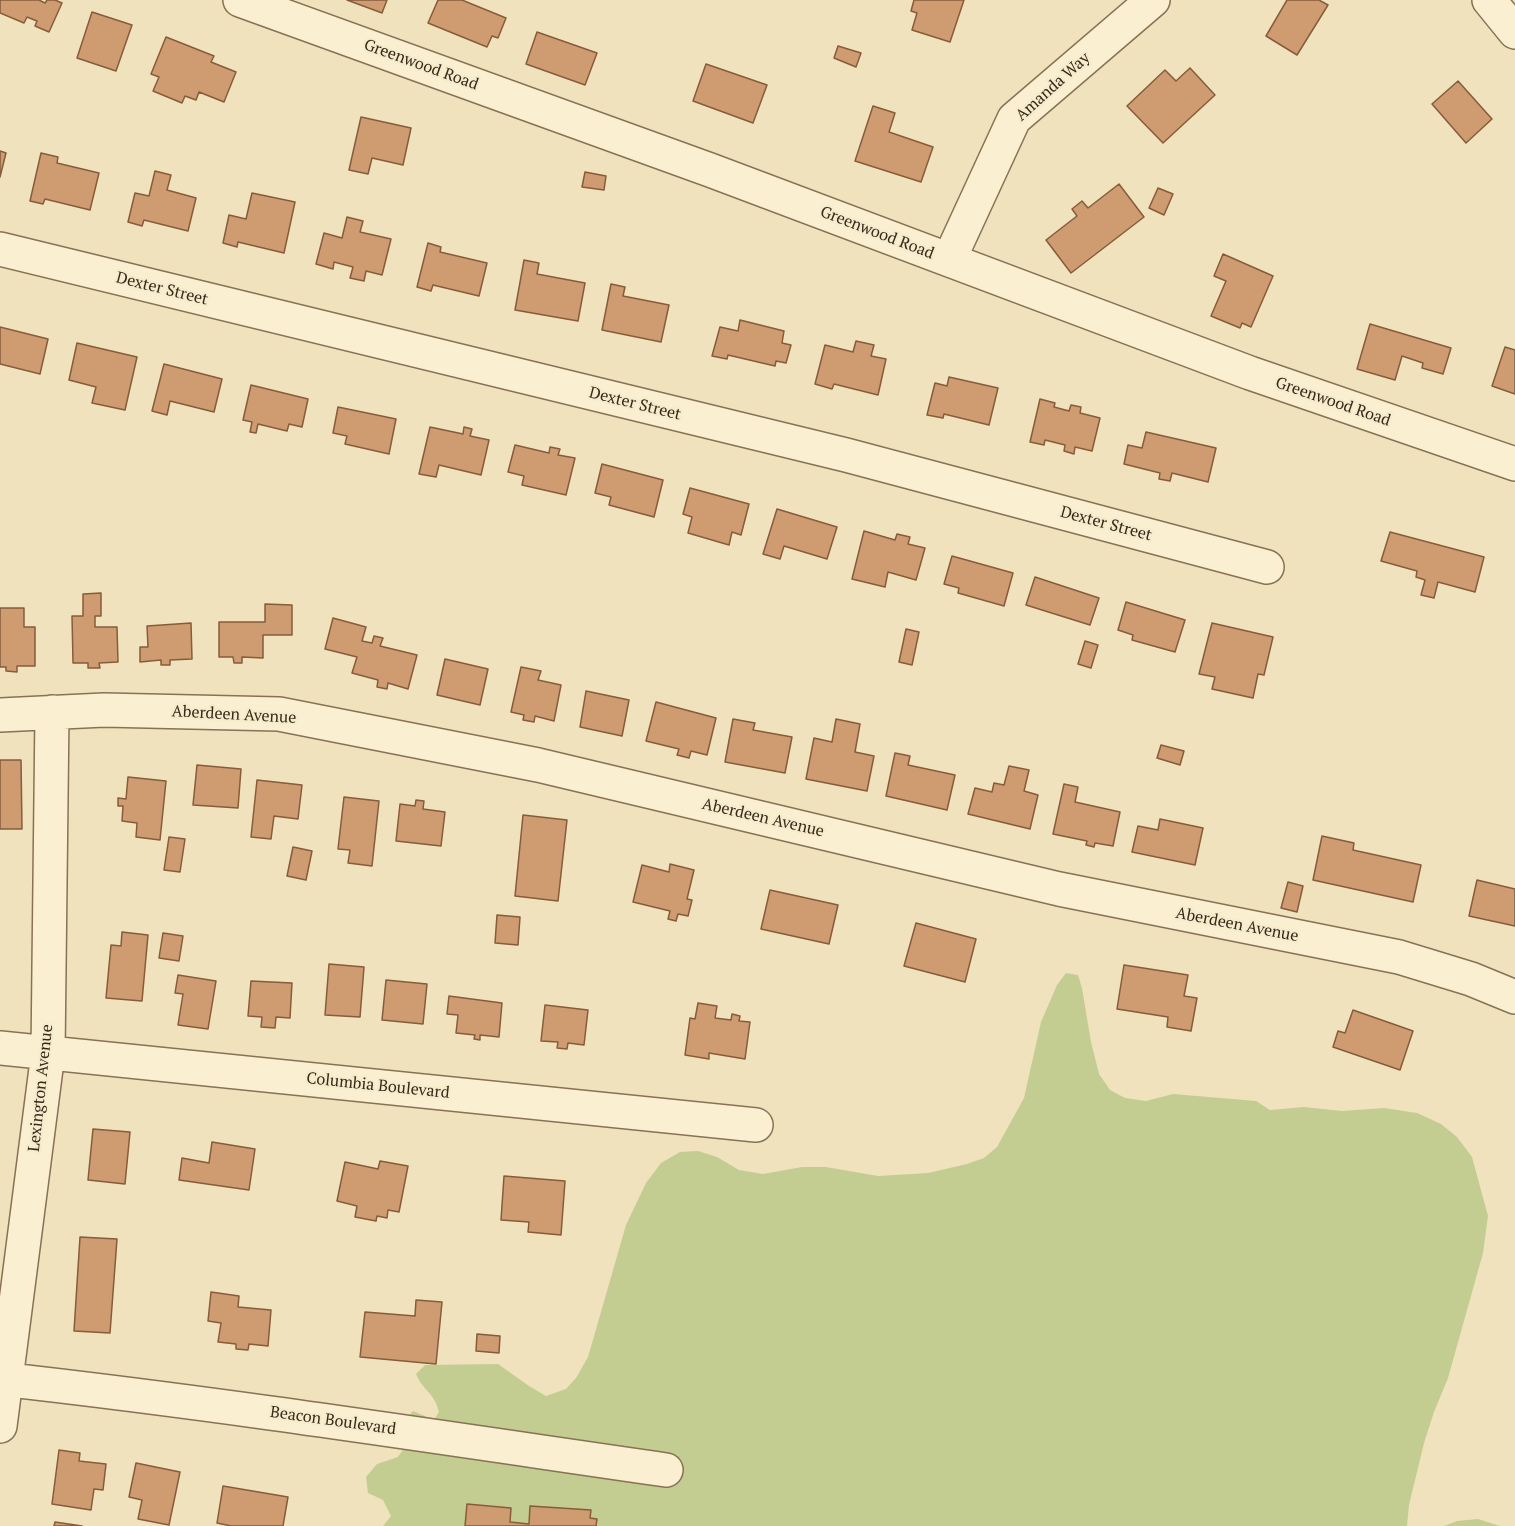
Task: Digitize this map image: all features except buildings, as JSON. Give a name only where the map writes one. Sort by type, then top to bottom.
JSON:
[{"type":"street","name":"Greenwood Road","points":[[240,0],[710,170],[1250,373],[1515,464]]},
{"type":"street","name":"Amanda Way","points":[[949,260],[1014,119],[1153,0]]},
{"type":"street","points":[[1489,0],[1515,32]]},
{"type":"street","name":"Dexter Street","points":[[0,249],[846,455],[1267,567]]},
{"type":"street","name":"Aberdeen Avenue","points":[[0,715],[104,710],[291,716],[538,765],[1059,889],[1399,957],[1471,979],[1515,997]]},
{"type":"street","name":"Lexington Avenue","points":[[0,1426],[2,1379],[48,1053],[52,712]]},
{"type":"street","name":"Columbia Boulevard","points":[[0,1048],[756,1125]]},
{"type":"street","name":"Beacon Boulevard","points":[[2,1379],[242,1408],[666,1470]]},
{"type":"green space","points":[[1066,973],[1078,975],[1099,1074],[1110,1090],[1125,1098],[1146,1101],[1173,1094],[1256,1101],[1270,1110],[1304,1107],[1342,1111],[1384,1108],[1417,1113],[1441,1124],[1457,1137],[1472,1157],[1488,1216],[1483,1253],[1448,1378],[1424,1443],[1409,1505],[1407,1526],[383,1526],[391,1516],[383,1500],[368,1493],[366,1477],[377,1464],[398,1457],[406,1445],[408,1417],[413,1411],[434,1420],[439,1412],[434,1400],[416,1374],[425,1365],[498,1364],[546,1396],[566,1389],[576,1378],[588,1357],[626,1225],[646,1183],[661,1163],[680,1152],[698,1151],[717,1157],[739,1170],[763,1174],[802,1167],[826,1167],[878,1176],[928,1173],[984,1158],[997,1147],[1024,1098],[1041,1022],[1057,985]]},
{"type":"green space","points":[[1478,1519],[1500,1526],[1444,1526],[1457,1521]]}]
